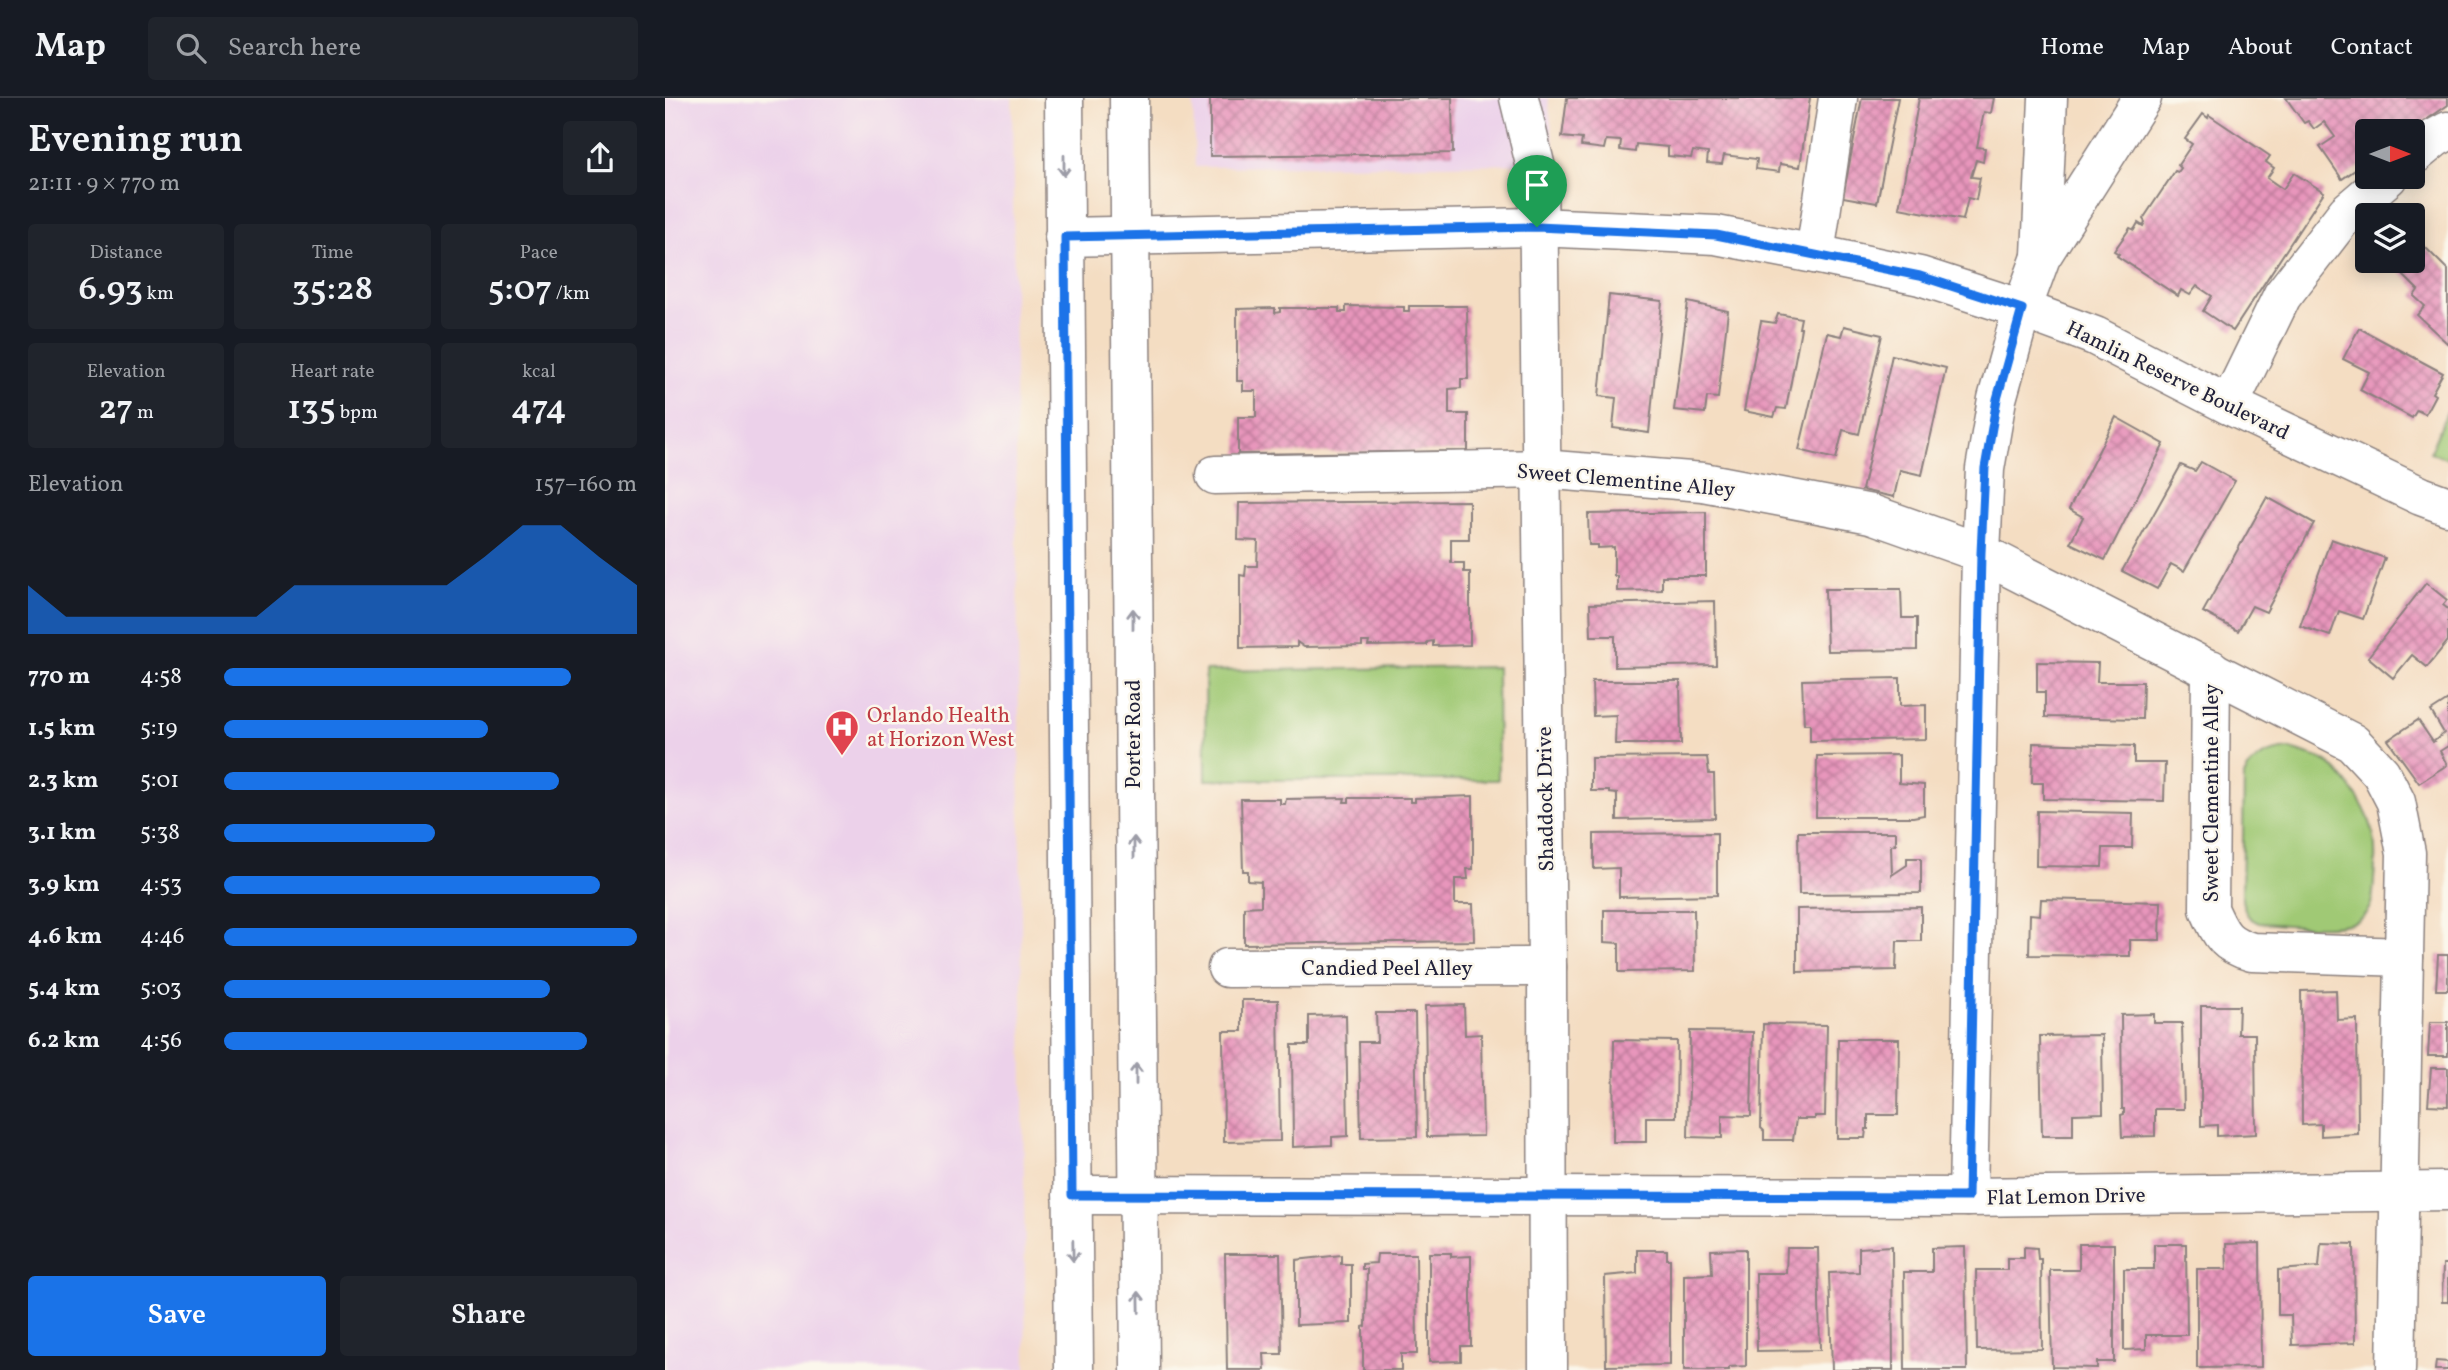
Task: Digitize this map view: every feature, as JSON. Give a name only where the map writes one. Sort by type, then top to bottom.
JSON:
[{"type":"street","points":[[1064,98],[1074,1370]]},
{"type":"street","name":"Porter Road","points":[[1129,98],[1140,1370]]},
{"type":"street","name":"Shaddock Drive","points":[[1519,98],[1538,176],[1547,967],[1548,1370]]},
{"type":"street","points":[[1815,254],[1838,98]]},
{"type":"street","points":[[2041,257],[2048,98]]},
{"type":"street","points":[[1968,1197],[1985,468],[1997,399],[2022,309],[2041,257],[2142,98]]},
{"type":"street","points":[[2425,146],[2448,131]]},
{"type":"street","points":[[2229,405],[2282,296],[2347,212],[2374,189]]},
{"type":"street","name":"Hamlin Reserve Boulevard","points":[[1065,237],[1537,227],[1716,235],[1815,254],[1920,276],[2095,336],[2229,405],[2421,496],[2448,506]]},
{"type":"street","name":"Sweet Clementine Alley","points":[[1215,475],[1541,470],[1703,482],[1871,514],[1981,553],[2353,743],[2381,773],[2396,802],[2406,853],[2396,1370]]},
{"type":"street","name":"Sweet Clementine Alley","points":[[2211,669],[2209,909],[2220,933],[2232,946],[2252,952],[2405,957]]},
{"type":"street","name":"Candied Peel Alley","points":[[1227,968],[1547,967]]},
{"type":"street","name":"Flat Lemon Drive","points":[[1072,1195],[1968,1197],[2448,1191]]},
{"type":"shaded area","name":"Orlando Health at Horizon West","points":[[665,98],[1012,98],[1026,1370],[665,1370]]},
{"type":"shaded area","points":[[1193,98],[1548,98],[1556,164],[1195,167]]},
{"type":"green space","points":[[2448,410],[2448,459],[2430,452]]},
{"type":"green space","points":[[1497,667],[1498,780],[1206,780],[1205,671]]},
{"type":"green space","points":[[2290,749],[2321,759],[2333,767],[2357,796],[2369,818],[2375,852],[2372,899],[2366,913],[2348,924],[2323,926],[2259,923],[2247,915],[2244,908],[2244,776],[2262,756]]},
{"type":"building","points":[[1210,98],[1452,98],[1453,153],[1210,156]]},
{"type":"building","points":[[1567,98],[1810,98],[1800,167],[1780,164],[1779,172],[1756,169],[1757,159],[1724,155],[1722,164],[1707,163],[1708,153],[1693,151],[1691,158],[1668,156],[1668,147],[1636,144],[1635,152],[1620,150],[1621,141],[1606,140],[1604,149],[1581,146],[1582,139],[1562,137]]},
{"type":"building","points":[[1862,98],[1898,98],[1877,203],[1843,197]]},
{"type":"building","points":[[1919,98],[1994,98],[1991,113],[1984,112],[1977,147],[1985,148],[1983,162],[1976,160],[1971,177],[1980,178],[1976,200],[1968,198],[1963,220],[1899,208]]},
{"type":"building","points":[[2286,98],[2448,98],[2448,105],[2425,121],[2355,119],[2355,170],[2342,179],[2320,147],[2335,137],[2324,122],[2314,129],[2308,121],[2304,123]]},
{"type":"building","points":[[2203,114],[2208,118],[2209,115],[2270,156],[2266,162],[2274,168],[2267,178],[2283,189],[2294,173],[2324,192],[2233,331],[2203,311],[2212,296],[2197,286],[2190,295],[2181,290],[2178,296],[2117,256],[2119,254],[2114,251],[2130,228],[2134,230],[2138,223],[2143,226],[2143,219],[2175,171],[2178,172],[2181,168],[2178,165],[2192,144],[2185,139]]},
{"type":"building","points":[[2425,247],[2448,270],[2448,344],[2417,315],[2425,306],[2414,296],[2418,290],[2401,273],[2425,273]]},
{"type":"building","points":[[1609,295],[1662,301],[1649,433],[1613,428],[1616,398],[1599,396]]},
{"type":"building","points":[[1688,302],[1728,311],[1718,398],[1707,397],[1705,413],[1674,410]]},
{"type":"building","points":[[1346,306],[1404,307],[1404,311],[1409,311],[1409,306],[1467,306],[1468,379],[1461,379],[1461,388],[1449,389],[1449,414],[1468,414],[1468,451],[1238,454],[1238,417],[1256,417],[1256,391],[1243,391],[1243,381],[1237,381],[1237,309],[1275,308],[1275,313],[1280,312],[1280,308],[1339,308],[1339,312],[1346,312]]},
{"type":"building","points":[[1778,314],[1801,318],[1801,328],[1786,409],[1777,408],[1774,417],[1744,411],[1761,321],[1775,323]]},
{"type":"building","points":[[1844,326],[1882,335],[1859,434],[1843,430],[1836,459],[1799,450],[1827,333],[1841,336]]},
{"type":"building","points":[[2359,328],[2443,373],[2425,414],[2417,410],[2412,418],[2360,390],[2369,372],[2343,359]]},
{"type":"building","points":[[1892,355],[1946,368],[1922,475],[1900,470],[1894,497],[1862,490]]},
{"type":"building","points":[[2116,417],[2164,444],[2105,560],[2070,543],[2083,517],[2069,509]]},
{"type":"building","points":[[2201,462],[2235,481],[2184,571],[2171,564],[2157,589],[2122,571],[2181,465],[2195,471]]},
{"type":"building","points":[[2267,497],[2314,523],[2266,612],[2252,606],[2238,631],[2203,612]]},
{"type":"building","points":[[1469,501],[1469,539],[1451,539],[1451,563],[1464,563],[1464,572],[1470,572],[1470,645],[1433,646],[1433,641],[1427,642],[1427,645],[1368,646],[1369,642],[1362,642],[1362,646],[1304,647],[1297,642],[1297,647],[1240,648],[1240,575],[1245,576],[1246,566],[1257,566],[1258,541],[1238,540],[1239,503]]},
{"type":"building","points":[[1706,512],[1706,576],[1662,576],[1662,590],[1617,591],[1614,547],[1598,548],[1598,545],[1589,545],[1588,514]]},
{"type":"building","points":[[2331,539],[2385,558],[2363,619],[2339,611],[2330,636],[2300,626]]},
{"type":"building","points":[[2426,583],[2447,600],[2443,605],[2448,609],[2448,641],[2427,667],[2412,655],[2393,678],[2368,657]]},
{"type":"building","points":[[1825,589],[1901,589],[1902,618],[1917,618],[1917,650],[1827,651]]},
{"type":"building","points":[[1715,601],[1716,665],[1615,667],[1615,636],[1591,636],[1590,604]]},
{"type":"building","points":[[2037,662],[2098,663],[2097,682],[2143,682],[2142,719],[2045,717],[2045,692],[2037,692]]},
{"type":"building","points":[[1900,678],[1900,706],[1926,705],[1926,739],[1810,741],[1810,724],[1804,724],[1802,680]]},
{"type":"building","points":[[1592,681],[1680,681],[1681,744],[1615,744],[1616,715],[1593,716]]},
{"type":"building","points":[[2448,700],[2448,746],[2440,751],[2447,765],[2419,783],[2388,740],[2418,720],[2433,742],[2444,733],[2431,711]]},
{"type":"building","points":[[2033,743],[2134,746],[2134,763],[2165,763],[2164,801],[2043,799],[2043,783],[2032,783]]},
{"type":"building","points":[[1899,755],[1899,783],[1924,785],[1924,815],[1816,817],[1817,756]]},
{"type":"building","points":[[1707,757],[1709,774],[1714,774],[1715,818],[1617,820],[1617,794],[1591,791],[1591,758]]},
{"type":"building","points":[[1473,796],[1473,869],[1467,869],[1468,879],[1455,879],[1455,904],[1473,904],[1474,941],[1244,944],[1244,907],[1261,906],[1261,882],[1248,881],[1248,871],[1243,871],[1241,799],[1280,799],[1280,804],[1285,804],[1286,799],[1345,798],[1344,802],[1349,802],[1349,798],[1410,798],[1410,802],[1415,802],[1415,798]]},
{"type":"building","points":[[2037,811],[2133,813],[2132,848],[2103,848],[2102,867],[2036,866]]},
{"type":"building","points":[[1798,832],[1896,832],[1896,844],[1891,845],[1892,875],[1907,865],[1907,858],[1921,858],[1921,893],[1799,894]]},
{"type":"building","points":[[1717,833],[1717,895],[1619,897],[1619,868],[1594,869],[1594,834]]},
{"type":"building","points":[[2041,899],[2161,902],[2160,940],[2130,940],[2130,956],[2029,955],[2030,914],[2040,915]]},
{"type":"building","points":[[1921,907],[1921,941],[1897,941],[1896,970],[1797,972],[1797,909]]},
{"type":"building","points":[[1604,910],[1694,910],[1695,971],[1619,972],[1619,943],[1604,942]]},
{"type":"building","points":[[2438,955],[2448,955],[2448,990],[2436,990]]},
{"type":"building","points":[[2336,990],[2337,1020],[2357,1019],[2358,1134],[2321,1136],[2321,1124],[2302,1125],[2301,991]]},
{"type":"building","points":[[1242,1000],[1278,1000],[1280,1141],[1224,1142],[1223,1031],[1242,1031]]},
{"type":"building","points":[[1464,1005],[1465,1035],[1481,1034],[1483,1136],[1427,1137],[1425,1006]]},
{"type":"building","points":[[2201,1006],[2239,1006],[2238,1034],[2255,1034],[2256,1134],[2217,1136],[2217,1125],[2201,1126]]},
{"type":"building","points":[[1376,1013],[1415,1013],[1417,1137],[1361,1138],[1359,1042],[1377,1042]]},
{"type":"building","points":[[2154,1014],[2154,1023],[2182,1023],[2184,1109],[2155,1109],[2155,1136],[2122,1137],[2121,1115],[2124,1114],[2124,1109],[2121,1015]]},
{"type":"building","points":[[1346,1015],[1348,1136],[1332,1137],[1332,1145],[1293,1147],[1292,1045],[1309,1045],[1309,1016]]},
{"type":"building","points":[[2430,1022],[2448,1022],[2448,1056],[2428,1056]]},
{"type":"building","points":[[1763,1024],[1827,1025],[1825,1116],[1796,1119],[1793,1140],[1764,1140],[1764,1131],[1761,1128]]},
{"type":"building","points":[[1690,1031],[1753,1032],[1751,1116],[1722,1115],[1722,1138],[1688,1137]]},
{"type":"building","points":[[2102,1035],[2103,1113],[2073,1114],[2073,1136],[2042,1136],[2040,1036]]},
{"type":"building","points":[[1838,1039],[1899,1039],[1898,1115],[1868,1115],[1865,1138],[1837,1138]]},
{"type":"building","points":[[1614,1040],[1677,1041],[1676,1117],[1646,1117],[1646,1142],[1613,1142]]},
{"type":"building","points":[[2431,1068],[2448,1068],[2448,1106],[2428,1105]]},
{"type":"building","points":[[2260,1243],[2261,1367],[2197,1368],[2197,1269],[2227,1269],[2226,1244]]},
{"type":"building","points":[[2321,1243],[2354,1244],[2355,1343],[2292,1345],[2291,1315],[2278,1315],[2278,1270],[2319,1267]]},
{"type":"building","points":[[2079,1244],[2114,1244],[2114,1362],[2097,1362],[2097,1368],[2052,1367],[2050,1270],[2079,1270]]},
{"type":"building","points":[[2154,1244],[2186,1244],[2187,1335],[2146,1335],[2146,1349],[2124,1350],[2124,1269],[2154,1269]]},
{"type":"building","points":[[1892,1246],[1893,1370],[1832,1370],[1829,1273],[1859,1272],[1859,1248]]},
{"type":"building","points":[[1965,1247],[1967,1370],[1905,1370],[1904,1272],[1932,1272],[1932,1248]]},
{"type":"building","points":[[2024,1247],[2037,1248],[2038,1259],[2041,1259],[2042,1349],[1977,1350],[1976,1270],[2007,1270],[2007,1258],[2024,1258]]},
{"type":"building","points":[[1787,1248],[1818,1248],[1820,1350],[1757,1351],[1756,1273],[1786,1273]]},
{"type":"building","points":[[1746,1249],[1746,1366],[1729,1367],[1729,1370],[1684,1370],[1684,1275],[1712,1274],[1711,1250]]},
{"type":"building","points":[[1637,1250],[1667,1250],[1667,1259],[1670,1259],[1670,1365],[1606,1366],[1605,1276],[1637,1273]]},
{"type":"building","points":[[1429,1253],[1451,1253],[1451,1257],[1471,1256],[1471,1346],[1461,1346],[1461,1361],[1429,1362]]},
{"type":"building","points":[[1225,1254],[1280,1254],[1282,1354],[1264,1354],[1265,1370],[1227,1370]]},
{"type":"building","points":[[1377,1254],[1416,1254],[1417,1354],[1401,1354],[1401,1370],[1363,1370],[1367,1269],[1362,1269],[1362,1264],[1376,1263]]},
{"type":"building","points":[[1341,1255],[1341,1264],[1351,1264],[1351,1323],[1296,1325],[1296,1260]]},
{"type":"building","points":[[2443,1264],[2448,1264],[2448,1302],[2442,1302]]},
{"type":"building","points":[[2436,1361],[2448,1362],[2448,1370],[2435,1370]]},
{"type":"place","name":"Orlando Health at Horizon West","points":[[842,757]]},
{"type":"route","points":[[1537,227],[1716,235],[1920,276],[2022,309],[1997,399],[1985,468],[1968,1197],[1072,1195],[1065,237],[1537,227]]}]
